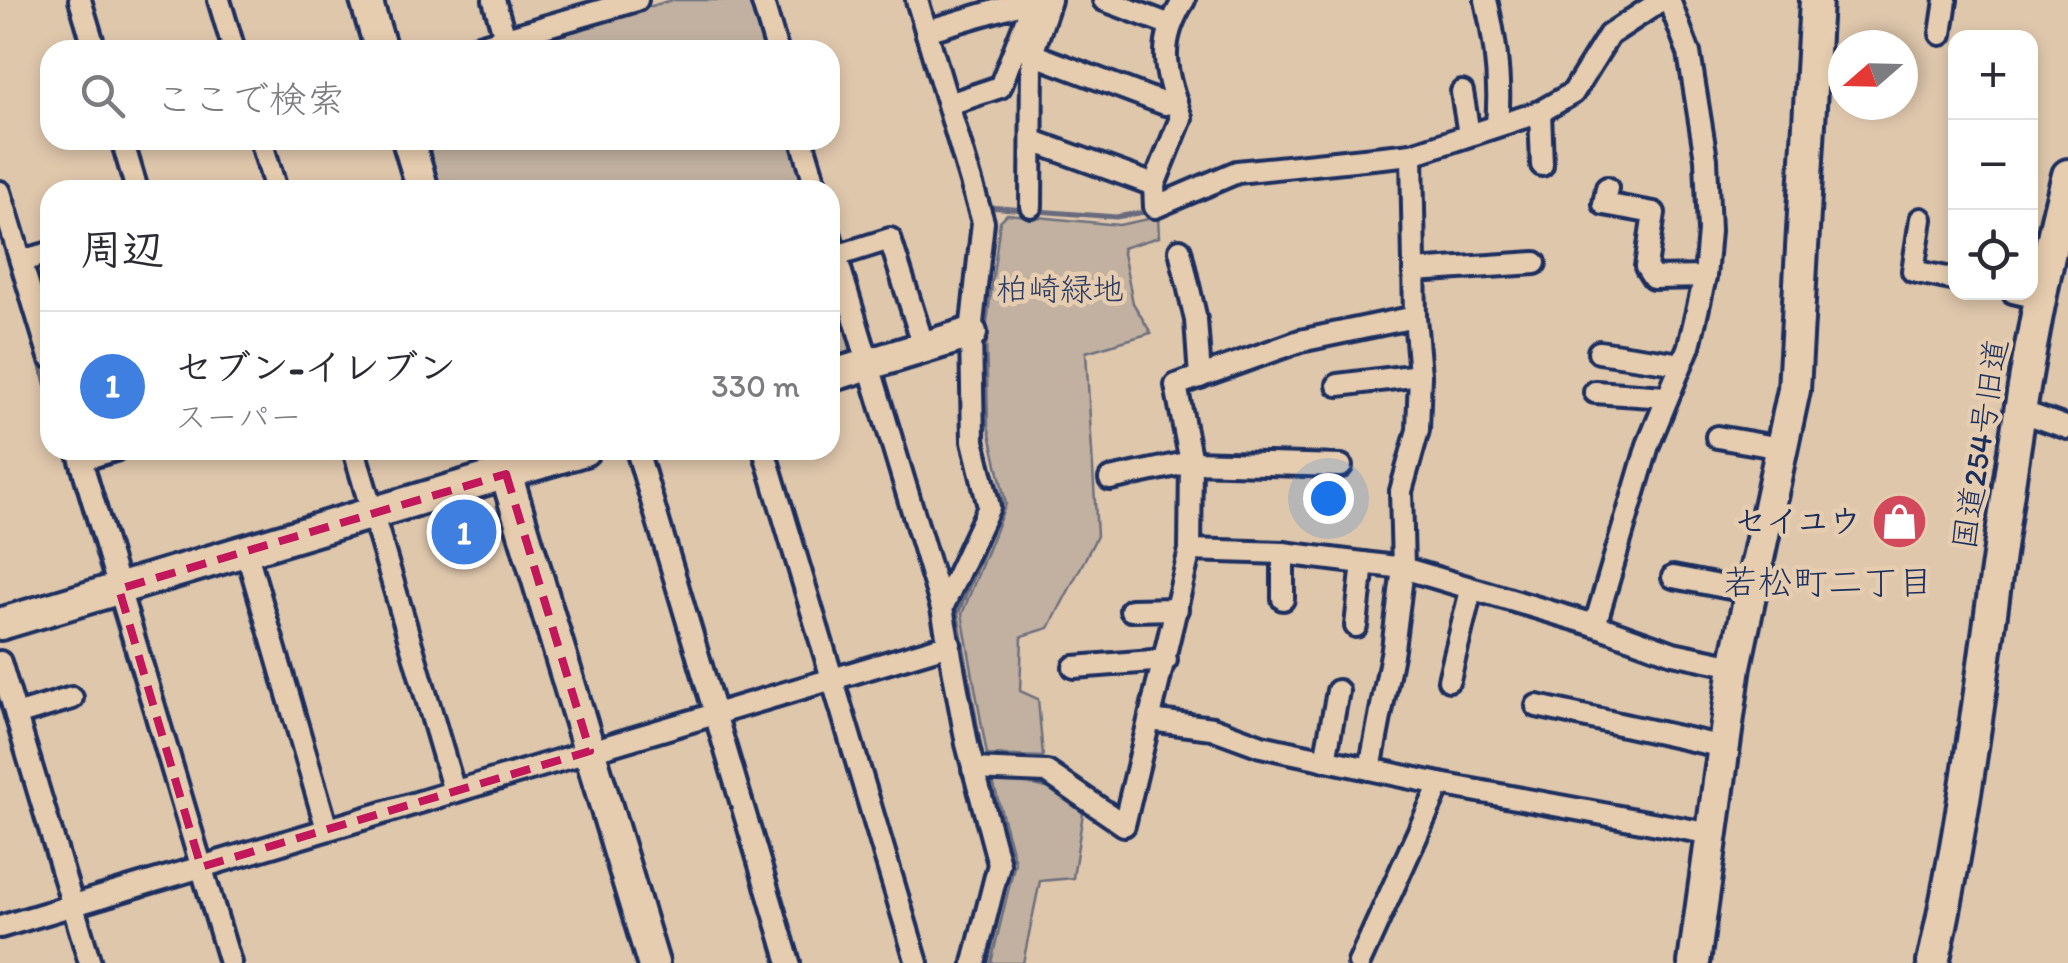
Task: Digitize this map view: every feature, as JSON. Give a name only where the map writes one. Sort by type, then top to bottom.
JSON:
[{"type":"street","points":[[80,0],[92,40]]},
{"type":"street","points":[[219,0],[231,40]]},
{"type":"street","points":[[366,0],[378,40]]},
{"type":"street","points":[[494,0],[505,38]]},
{"type":"street","points":[[498,40],[638,0]]},
{"type":"street","points":[[762,0],[773,40]]},
{"type":"street","points":[[917,0],[983,222],[971,334],[973,441],[989,507],[942,608]]},
{"type":"street","points":[[926,30],[1033,0]]},
{"type":"street","points":[[1000,87],[1033,0]]},
{"type":"street","points":[[1031,206],[1032,54],[1050,0]]},
{"type":"street","points":[[1104,0],[1168,24]]},
{"type":"street","points":[[1184,0],[1166,34],[1168,79],[1181,118],[1154,185],[1155,207],[1238,172],[1412,154],[1540,112],[1573,94],[1609,35],[1665,0],[1689,53],[1704,143],[1708,231],[1705,277],[1689,346],[1648,445],[1596,625]]},
{"type":"street","points":[[1486,0],[1496,42],[1500,90],[1497,124]]},
{"type":"street","points":[[1694,963],[1735,666],[1794,390],[1816,0]]},
{"type":"street","points":[[1942,34],[1946,0]]},
{"type":"street","points":[[1032,54],[1165,104],[1176,102]]},
{"type":"street","points":[[948,104],[1032,76]]},
{"type":"street","points":[[1462,92],[1470,134]]},
{"type":"street","points":[[1540,112],[1542,165]]},
{"type":"street","points":[[1033,142],[1154,185]]},
{"type":"street","points":[[125,150],[134,180]]},
{"type":"street","points":[[263,150],[268,180]]},
{"type":"street","points":[[411,150],[420,180]]},
{"type":"street","points":[[805,150],[814,180]]},
{"type":"street","points":[[1370,769],[1393,649],[1403,568],[1401,491],[1418,430],[1420,375],[1412,154]]},
{"type":"street","name":"国道254号旧道","points":[[2038,261],[2068,175]]},
{"type":"street","points":[[1606,188],[1604,204],[1654,213],[1646,268],[1653,278],[1705,277]]},
{"type":"street","points":[[0,192],[40,325]]},
{"type":"street","points":[[1921,218],[1913,272],[1948,279]]},
{"type":"street","points":[[840,245],[890,240],[924,348]]},
{"type":"street","points":[[1180,250],[1196,320],[1200,376]]},
{"type":"street","points":[[21,261],[40,255]]},
{"type":"street","points":[[1414,271],[1534,263]]},
{"type":"street","points":[[840,270],[942,608],[973,769],[999,864],[974,963]]},
{"type":"street","name":"国道254号旧道","points":[[1932,963],[1957,836],[2020,411],[2026,300]]},
{"type":"street","points":[[973,769],[1047,772],[1124,825],[1190,550],[1191,462],[1176,385],[1300,341],[1415,317]]},
{"type":"street","points":[[840,373],[971,334]]},
{"type":"street","points":[[1599,352],[1682,364]]},
{"type":"street","points":[[1338,385],[1420,375]]},
{"type":"street","points":[[1595,392],[1666,398]]},
{"type":"street","points":[[2020,411],[2068,428]]},
{"type":"street","points":[[1718,437],[1782,448]]},
{"type":"street","points":[[81,460],[230,963]]},
{"type":"street","points":[[357,460],[454,791]]},
{"type":"street","points":[[640,460],[789,963]]},
{"type":"street","points":[[767,460],[917,963]]},
{"type":"street","points":[[0,624],[373,513],[503,462],[653,963]]},
{"type":"street","points":[[1110,479],[1191,462],[1341,466]]},
{"type":"street","points":[[246,550],[327,829]]},
{"type":"street","points":[[1190,550],[1283,553],[1403,568],[1596,625],[1673,653],[1735,666]]},
{"type":"street","points":[[1283,553],[1283,600]]},
{"type":"street","points":[[1356,626],[1363,563]]},
{"type":"street","points":[[1674,577],[1751,592]]},
{"type":"street","points":[[1449,680],[1470,590]]},
{"type":"street","points":[[1131,610],[1177,609]]},
{"type":"street","points":[[0,927],[950,644]]},
{"type":"street","points":[[1074,667],[1166,660]]},
{"type":"street","points":[[0,662],[90,963]]},
{"type":"street","points":[[1324,760],[1338,690]]},
{"type":"street","points":[[16,715],[72,698]]},
{"type":"street","points":[[1537,706],[1724,747]]},
{"type":"street","points":[[1150,720],[1212,728],[1261,746],[1440,784],[1712,834]]},
{"type":"street","points":[[1359,963],[1440,784]]},
{"type":"highlighted area","points":[[506,474],[590,751],[201,867],[119,589]]},
{"type":"green space","points":[[672,0],[750,0],[762,40],[536,40]]},
{"type":"green space","points":[[430,150],[795,150],[804,180],[438,180]]},
{"type":"green space","name":"柏崎緑地","points":[[1007,214],[1119,225],[1158,217],[1159,237],[1122,248],[1133,303],[1151,333],[1086,352],[1097,536],[1049,628],[1022,636],[1020,691],[1038,699],[1043,757],[987,755],[962,614],[1006,504],[988,425],[986,331],[1000,221]]},
{"type":"green space","points":[[840,302],[856,356],[840,361]]},
{"type":"green space","points":[[991,774],[1054,790],[1083,813],[1073,878],[1040,881],[1023,963],[991,963],[1015,862]]},
{"type":"waterway","points":[[962,87],[994,76]]},
{"type":"waterway","points":[[982,327],[994,225],[988,203]]},
{"type":"waterway","points":[[989,207],[1024,210]]},
{"type":"waterway","points":[[1037,211],[1116,217],[1145,212]]},
{"type":"waterway","points":[[0,228],[40,363]]},
{"type":"waterway","points":[[981,752],[957,614],[1002,503],[985,446],[982,338]]},
{"type":"waterway","points":[[69,460],[103,577]]},
{"type":"waterway","points":[[112,608],[187,855]]},
{"type":"waterway","points":[[987,963],[1011,859],[988,777]]},
{"type":"waterway","points":[[195,883],[219,963]]},
{"type":"place","name":"セイユウ","points":[[1900,521]]},
{"type":"place","name":"セブン-イレブン","points":[[464,532]]},
{"type":"district","name":"若松町二丁目","points":[[1828,582]]}]
